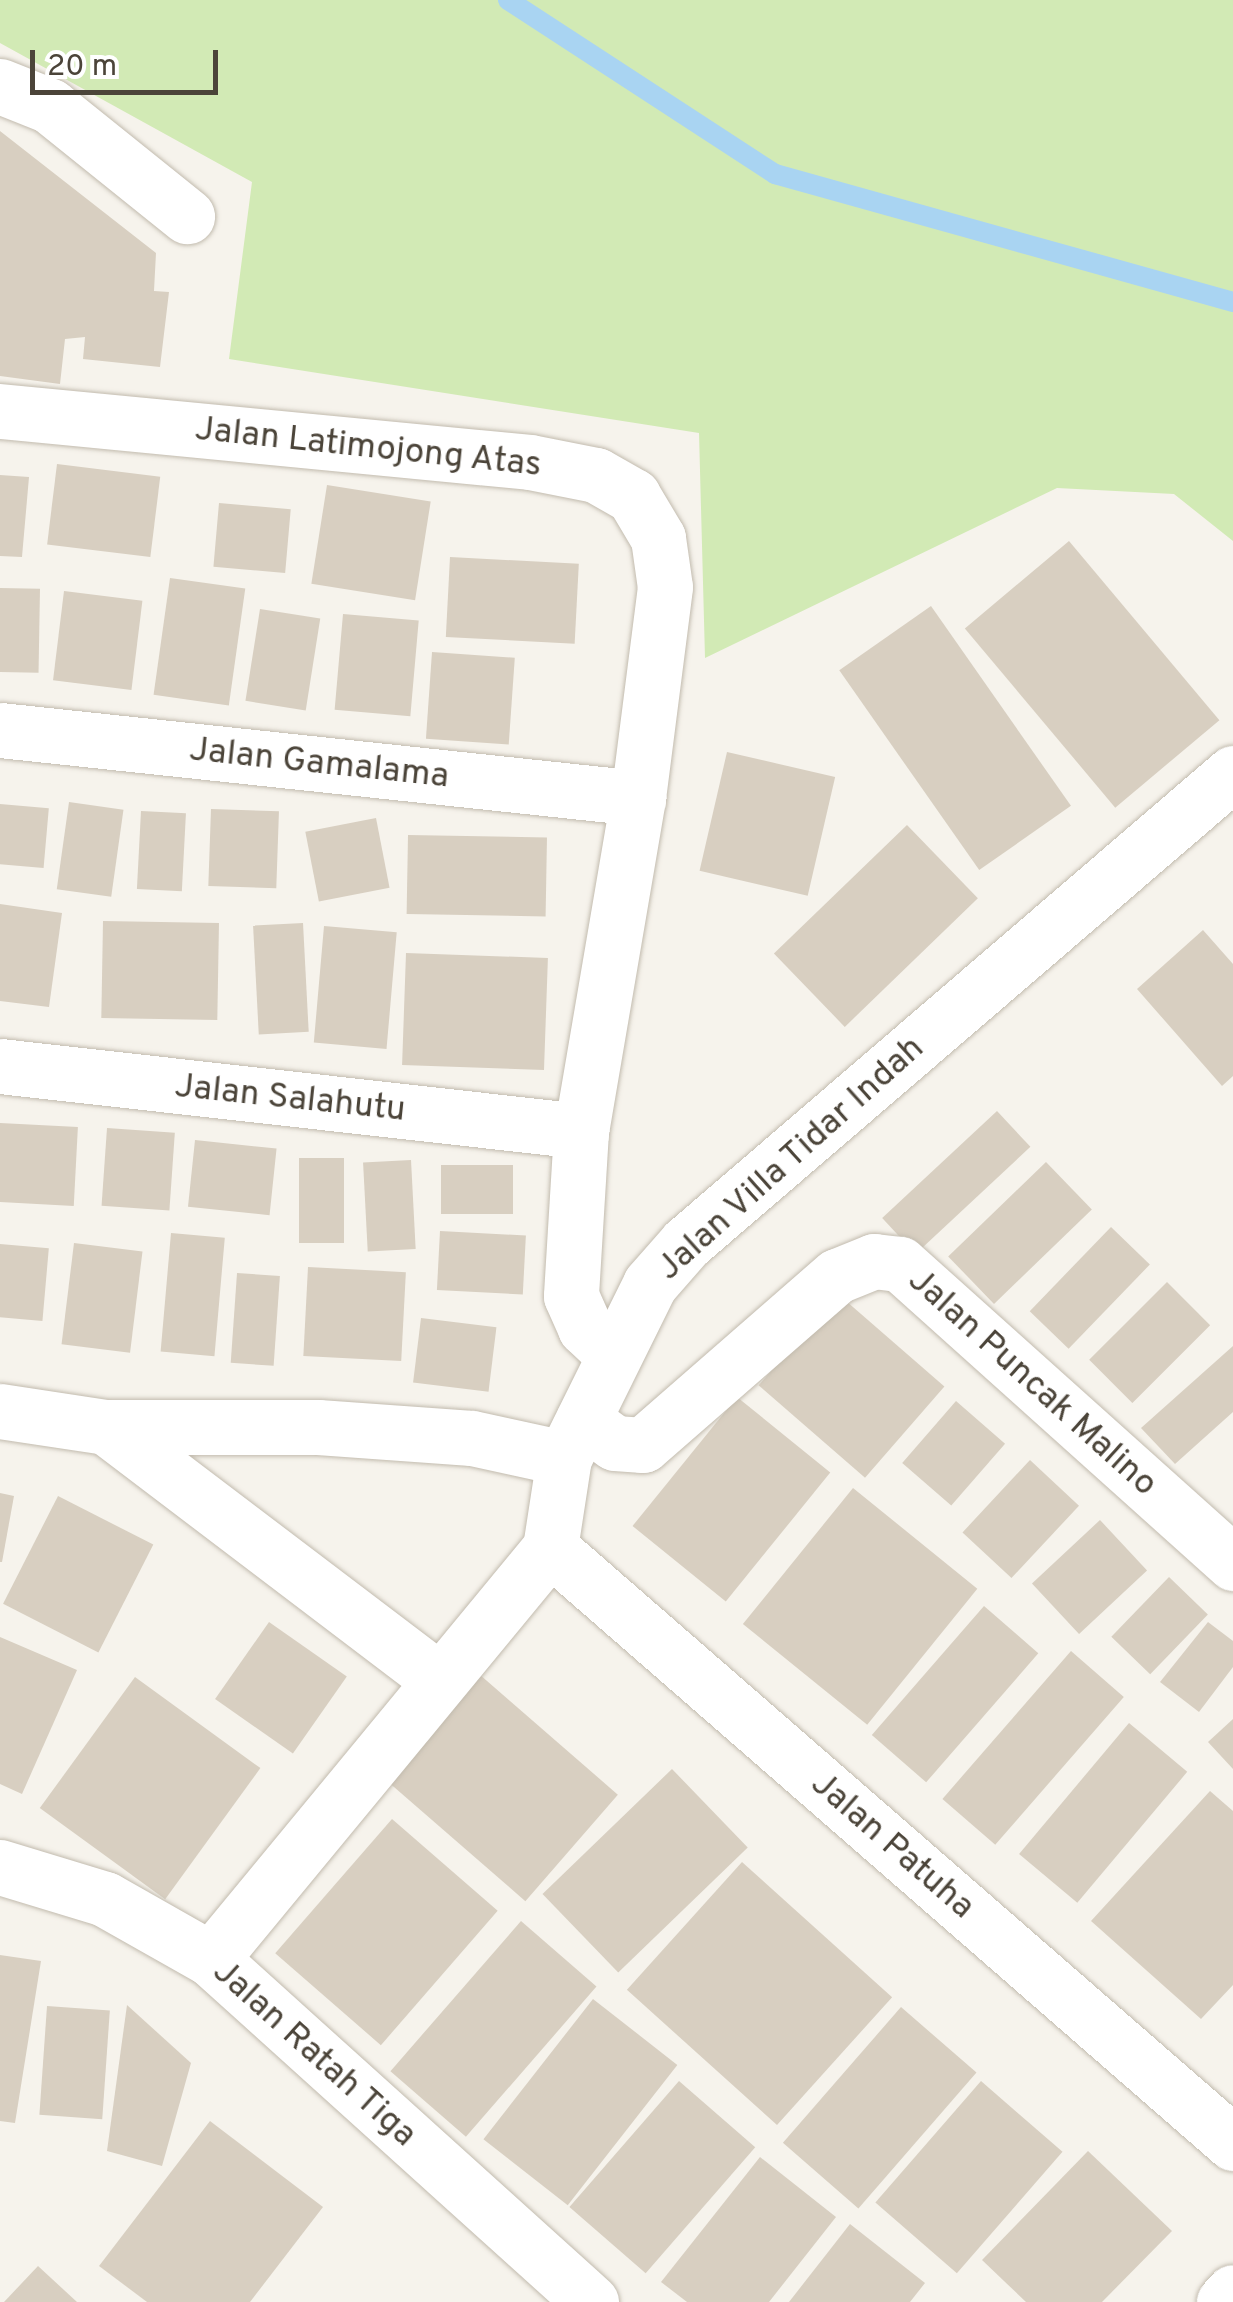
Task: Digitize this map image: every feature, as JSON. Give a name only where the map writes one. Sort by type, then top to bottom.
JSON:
[{"type":"street","points":[[0,86],[50,106],[187,216]]},
{"type":"street","name":"Jalan Latimojong Atas","points":[[0,411],[530,462],[596,475],[633,496],[658,538],[665,587],[638,798],[580,1132],[571,1296],[584,1328],[611,1352]]},
{"type":"street","name":"Jalan Gamalama","points":[[0,730],[638,798]]},
{"type":"street","name":"Jalan Villa Tidar Indah","points":[[550,1548],[574,1439],[611,1352],[650,1284],[686,1243],[1233,774]]},
{"type":"street","name":"Jalan Salahutu","points":[[0,1066],[580,1132]]},
{"type":"street","name":"Jalan Puncak Malino","points":[[0,1412],[106,1427],[376,1431],[472,1438],[574,1439],[643,1446],[837,1276],[874,1261],[900,1264],[1233,1563]]},
{"type":"street","points":[[106,1427],[438,1679]]},
{"type":"street","points":[[210,1959],[550,1548]]},
{"type":"street","name":"Jalan Patuha","points":[[550,1548],[1233,2143]]},
{"type":"street","name":"Jalan Ratah Tiga","points":[[0,1867],[104,1899],[210,1959],[591,2302]]},
{"type":"street","points":[[1224,2302],[1233,2292]]},
{"type":"green space","points":[[0,0],[1233,0],[1233,541],[1174,494],[1057,488],[705,658],[699,433],[229,359],[252,182],[0,43]]},
{"type":"building","points":[[0,131],[156,253],[154,291],[169,292],[160,367],[83,359],[85,337],[65,339],[60,384],[0,376]]},
{"type":"building","points":[[57,464],[160,477],[150,557],[47,544]]},
{"type":"building","points":[[0,475],[29,477],[22,557],[0,556]]},
{"type":"building","points":[[327,485],[431,501],[415,600],[311,584]]},
{"type":"building","points":[[219,503],[291,509],[285,573],[213,567]]},
{"type":"building","points":[[1069,541],[1219,720],[1115,808],[965,628]]},
{"type":"building","points":[[450,557],[579,564],[575,644],[446,637]]},
{"type":"building","points":[[170,578],[245,589],[229,705],[154,695]]},
{"type":"building","points":[[0,588],[40,589],[39,673],[0,672]]},
{"type":"building","points":[[64,591],[142,601],[131,690],[53,680]]},
{"type":"building","points":[[931,606],[1071,806],[979,870],[839,670]]},
{"type":"building","points":[[260,609],[320,619],[306,710],[245,701]]},
{"type":"building","points":[[343,614],[419,621],[410,716],[335,710]]},
{"type":"building","points":[[432,652],[515,658],[509,745],[426,739]]},
{"type":"building","points":[[727,752],[835,777],[808,896],[700,871]]},
{"type":"building","points":[[69,802],[123,810],[111,897],[57,889]]},
{"type":"building","points":[[0,804],[49,808],[44,868],[0,864]]},
{"type":"building","points":[[211,809],[279,811],[276,888],[208,886]]},
{"type":"building","points":[[141,811],[186,813],[182,891],[137,889]]},
{"type":"building","points":[[376,818],[390,888],[319,901],[305,832]]},
{"type":"building","points":[[907,825],[978,898],[845,1027],[774,954]]},
{"type":"building","points":[[408,835],[547,837],[546,916],[407,914]]},
{"type":"building","points":[[0,904],[62,913],[49,1007],[0,1001]]},
{"type":"building","points":[[103,921],[219,923],[217,1020],[101,1018]]},
{"type":"building","points":[[303,923],[309,1032],[259,1034],[253,926]]},
{"type":"building","points":[[324,926],[397,932],[387,1049],[314,1043]]},
{"type":"building","points":[[1203,930],[1233,964],[1233,1076],[1222,1086],[1137,989]]},
{"type":"building","points":[[406,953],[548,958],[544,1070],[402,1065]]},
{"type":"building","points":[[997,1111],[1030,1147],[916,1254],[882,1218]]},
{"type":"building","points":[[0,1123],[78,1127],[74,1206],[0,1202]]},
{"type":"building","points":[[107,1128],[175,1133],[169,1211],[102,1206]]},
{"type":"building","points":[[195,1140],[277,1149],[270,1215],[188,1207]]},
{"type":"building","points":[[299,1158],[344,1158],[344,1243],[299,1243]]},
{"type":"building","points":[[411,1160],[416,1249],[368,1251],[363,1163]]},
{"type":"building","points":[[1046,1162],[1092,1209],[994,1304],[948,1256]]},
{"type":"building","points":[[441,1165],[513,1165],[513,1214],[441,1214]]},
{"type":"building","points":[[1111,1227],[1150,1265],[1069,1349],[1030,1311]]},
{"type":"building","points":[[440,1231],[526,1236],[523,1294],[437,1290]]},
{"type":"building","points":[[171,1233],[225,1238],[214,1356],[161,1352]]},
{"type":"building","points":[[74,1243],[142,1251],[130,1353],[62,1344]]},
{"type":"building","points":[[0,1244],[49,1248],[42,1321],[0,1317]]},
{"type":"building","points":[[308,1267],[406,1272],[401,1361],[303,1356]]},
{"type":"building","points":[[237,1273],[280,1276],[274,1366],[231,1363]]},
{"type":"building","points":[[1167,1282],[1210,1325],[1132,1403],[1089,1360]]},
{"type":"building","points":[[838,1294],[944,1387],[865,1478],[759,1385]]},
{"type":"building","points":[[421,1318],[496,1327],[489,1392],[413,1383]]},
{"type":"building","points":[[1233,1346],[1233,1412],[1175,1464],[1141,1428]]},
{"type":"building","points":[[737,1397],[830,1473],[726,1602],[633,1526]]},
{"type":"building","points":[[956,1401],[1005,1444],[951,1506],[902,1463]]},
{"type":"building","points":[[1030,1460],[1079,1506],[1011,1578],[962,1532]]},
{"type":"building","points":[[853,1488],[977,1589],[867,1725],[743,1624]]},
{"type":"building","points":[[0,1493],[14,1496],[2,1562],[0,1562]]},
{"type":"building","points":[[58,1496],[153,1545],[98,1652],[3,1604]]},
{"type":"building","points":[[1100,1520],[1147,1570],[1079,1634],[1032,1583]]},
{"type":"building","points":[[1169,1577],[1208,1615],[1150,1674],[1111,1637]]},
{"type":"building","points":[[984,1606],[1038,1653],[926,1782],[872,1735]]},
{"type":"building","points":[[269,1622],[347,1676],[293,1753],[215,1699]]},
{"type":"building","points":[[1208,1622],[1233,1641],[1233,1667],[1199,1712],[1160,1682]]},
{"type":"building","points":[[0,1637],[77,1670],[22,1794],[0,1784]]},
{"type":"building","points":[[1071,1651],[1124,1697],[995,1845],[942,1799]]},
{"type":"building","points":[[479,1674],[618,1795],[525,1901],[386,1780]]},
{"type":"building","points":[[135,1677],[260,1768],[165,1899],[40,1808]]},
{"type":"building","points":[[1233,1719],[1233,1769],[1208,1742]]},
{"type":"building","points":[[1129,1723],[1187,1772],[1077,1903],[1019,1854]]},
{"type":"building","points":[[672,1769],[748,1847],[618,1972],[543,1894]]},
{"type":"building","points":[[1210,1791],[1233,1811],[1233,1985],[1201,2019],[1091,1921]]},
{"type":"building","points":[[392,1819],[498,1911],[381,2045],[275,1953]]},
{"type":"building","points":[[742,1862],[892,1997],[777,2125],[627,1990]]},
{"type":"building","points":[[521,1921],[596,1987],[466,2137],[390,2071]]},
{"type":"building","points":[[0,1955],[41,1961],[15,2123],[0,2121]]},
{"type":"building","points":[[593,1999],[677,2065],[568,2205],[483,2139]]},
{"type":"building","points":[[127,2005],[191,2063],[162,2166],[107,2151]]},
{"type":"building","points":[[47,2006],[110,2010],[102,2119],[39,2115]]},
{"type":"building","points":[[901,2007],[976,2073],[858,2208],[783,2143]]},
{"type":"building","points":[[679,2081],[755,2147],[646,2273],[569,2207]]},
{"type":"building","points":[[981,2081],[1063,2152],[957,2273],[875,2203]]},
{"type":"building","points":[[210,2121],[323,2207],[250,2302],[147,2302],[99,2266]]},
{"type":"building","points":[[1088,2151],[1172,2231],[1102,2302],[1026,2302],[982,2260]]},
{"type":"building","points":[[760,2157],[836,2217],[769,2302],[687,2302],[661,2282]]},
{"type":"building","points":[[850,2224],[925,2283],[910,2302],[789,2302]]},
{"type":"building","points":[[38,2266],[77,2302],[4,2302]]},
{"type":"waterway","points":[[508,0],[775,174],[1233,302]]}]
